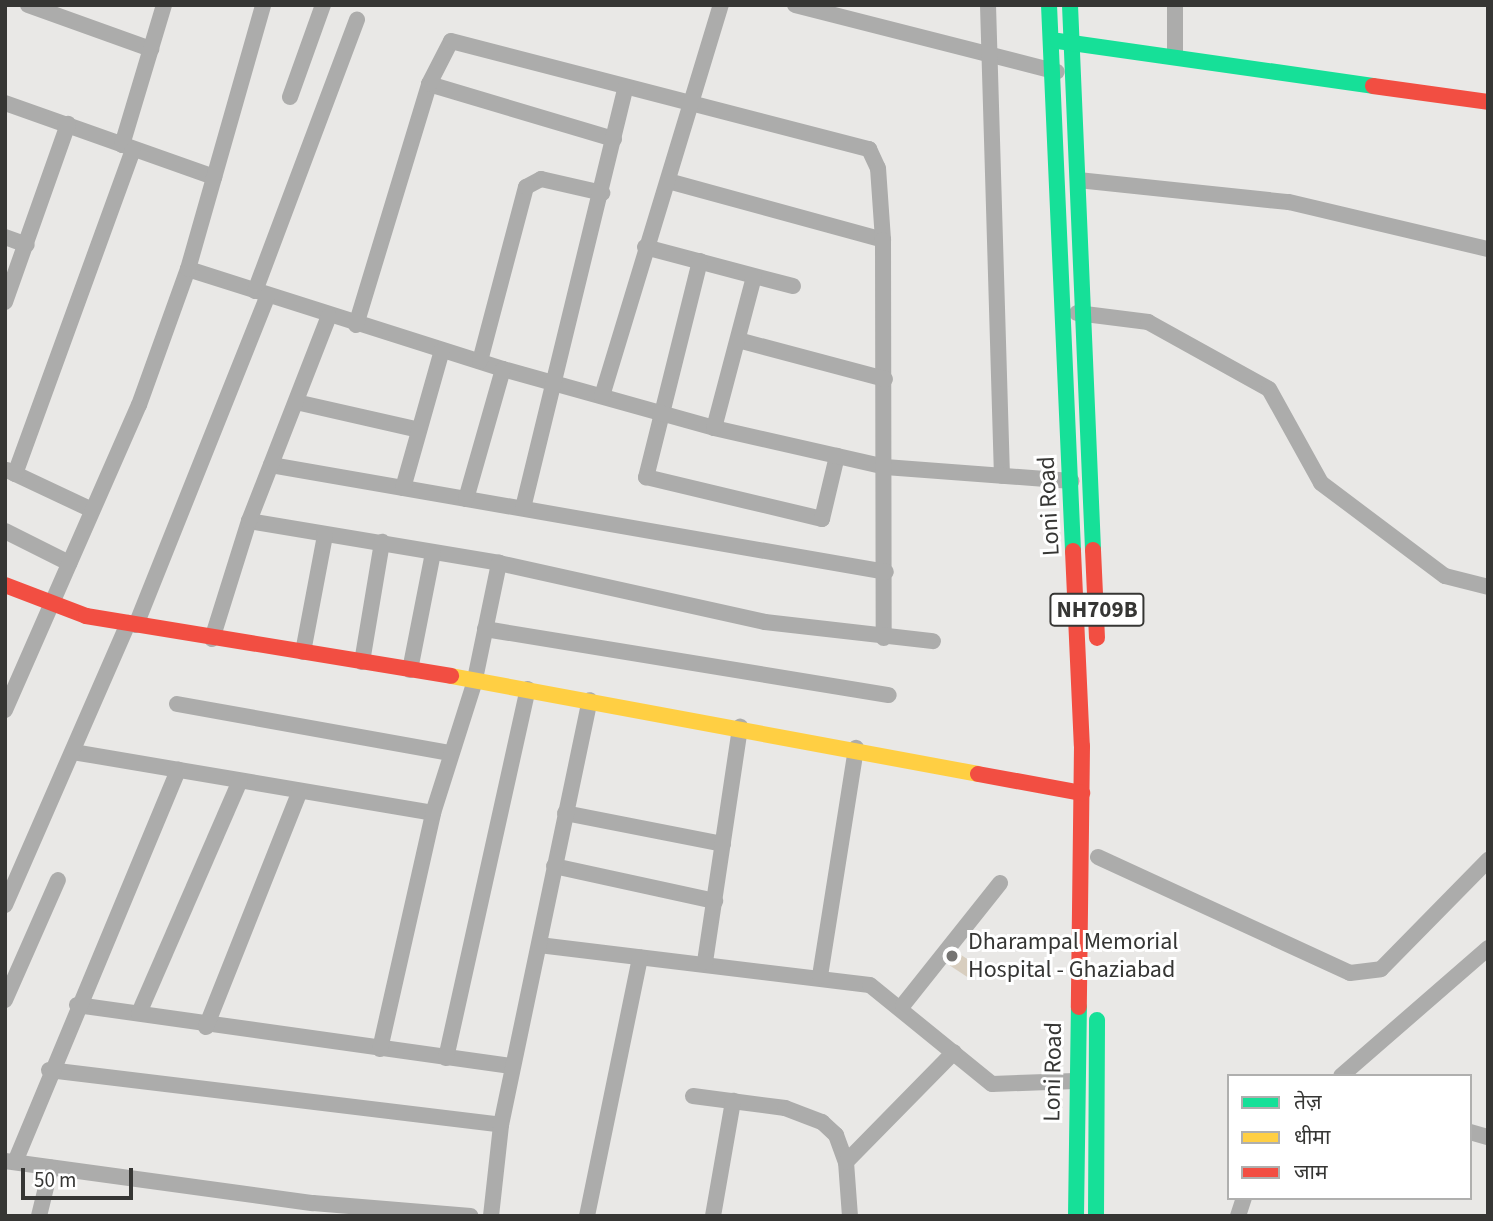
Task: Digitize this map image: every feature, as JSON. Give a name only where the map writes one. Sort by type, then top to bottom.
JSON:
[{"type":"main road","name":"Loni Road","points":[[1049,5],[1082,793],[1075,1081],[1076,1216]]},
{"type":"main road","name":"Loni Road","points":[[1070,5],[1095,487],[1098,857],[1096,1216]]},
{"type":"main road","points":[[1052,40],[1488,102]]},
{"type":"main road","points":[[5,585],[51,605],[132,624],[410,670],[474,684],[528,689],[590,700],[856,748],[1082,793]]},
{"type":"street","points":[[28,5],[151,49]]},
{"type":"street","points":[[92,510],[10,471],[127,147],[164,5]]},
{"type":"street","points":[[5,710],[139,405],[188,269],[262,5]]},
{"type":"street","points":[[290,97],[323,5]]},
{"type":"street","points":[[602,396],[645,247],[692,106],[721,5]]},
{"type":"street","points":[[795,5],[1073,75]]},
{"type":"street","points":[[988,5],[1002,476]]},
{"type":"street","points":[[1175,5],[1175,56]]},
{"type":"street","points":[[5,905],[132,624],[261,293],[357,20]]},
{"type":"street","points":[[356,325],[429,85],[444,48],[461,41],[692,106],[869,149],[878,168],[883,240],[886,572],[884,638]]},
{"type":"street","points":[[429,85],[614,139]]},
{"type":"street","points":[[523,508],[626,87]]},
{"type":"street","points":[[5,103],[214,177]]},
{"type":"street","points":[[5,302],[68,124]]},
{"type":"street","points":[[480,361],[526,187],[541,179],[602,193]]},
{"type":"street","points":[[1078,180],[1289,202],[1488,249]]},
{"type":"street","points":[[668,181],[883,240]]},
{"type":"street","points":[[5,237],[27,245]]},
{"type":"street","points":[[645,247],[793,286]]},
{"type":"street","points":[[700,261],[646,477],[822,519],[837,456]]},
{"type":"street","points":[[188,269],[356,325],[714,428],[885,467],[1071,481]]},
{"type":"street","points":[[714,428],[754,277]]},
{"type":"street","points":[[1062,315],[1086,312],[1149,322],[1269,389],[1321,483],[1445,576],[1488,587]]},
{"type":"street","points":[[212,639],[249,521],[330,316]]},
{"type":"street","points":[[738,340],[885,379]]},
{"type":"street","points":[[403,488],[442,350]]},
{"type":"street","points":[[466,499],[503,369]]},
{"type":"street","points":[[296,402],[419,430]]},
{"type":"street","points":[[271,465],[886,572]]},
{"type":"street","points":[[249,521],[325,536],[382,542],[499,563],[765,622],[884,638],[933,640]]},
{"type":"street","points":[[5,531],[69,564]]},
{"type":"street","points":[[303,652],[325,536]]},
{"type":"street","points":[[362,662],[382,542]]},
{"type":"street","points":[[410,670],[433,553]]},
{"type":"street","points":[[380,1049],[433,813],[448,753],[474,684],[499,563]]},
{"type":"street","points":[[485,629],[889,695]]},
{"type":"street","points":[[446,1058],[528,689]]},
{"type":"street","points":[[491,1216],[501,1125],[590,700]]},
{"type":"street","points":[[177,704],[448,753]]},
{"type":"street","points":[[705,962],[740,727]]},
{"type":"street","points":[[820,976],[856,748]]},
{"type":"street","points":[[73,752],[433,813]]},
{"type":"street","points":[[178,770],[10,1162],[309,1209],[470,1216]]},
{"type":"street","points":[[139,1013],[240,781]]},
{"type":"street","points":[[206,1027],[300,791]]},
{"type":"street","points":[[565,813],[723,844]]},
{"type":"street","points":[[1098,857],[1350,972],[1381,969],[1488,860]]},
{"type":"street","points":[[554,866],[715,901]]},
{"type":"street","points":[[5,1000],[58,880]]},
{"type":"street","points":[[903,1005],[1000,883]]},
{"type":"street","points":[[539,945],[705,962],[870,985],[903,1005],[992,1084],[1075,1081]]},
{"type":"street","points":[[1342,1074],[1488,948]]},
{"type":"street","points":[[587,1216],[640,957]]},
{"type":"street","points":[[77,1005],[139,1013],[206,1027],[513,1066]]},
{"type":"street","points":[[846,1162],[954,1052]]},
{"type":"street","points":[[50,1070],[501,1125]]},
{"type":"street","points":[[693,1096],[804,1112],[836,1135],[846,1162],[850,1216]]},
{"type":"street","points":[[713,1216],[733,1101]]},
{"type":"street","points":[[39,1216],[51,1167]]},
{"type":"building","points":[[958,953],[978,966],[970,979],[950,966]]},
{"type":"traffic: fast","points":[[1049,5],[1073,551]]},
{"type":"traffic: fast","points":[[1070,5],[1093,550]]},
{"type":"traffic: fast","points":[[1058,41],[1373,86]]},
{"type":"traffic: fast","points":[[1076,1216],[1079,1007]]},
{"type":"traffic: fast","points":[[1096,1216],[1097,1020]]},
{"type":"traffic: slow","points":[[451,676],[978,774]]},
{"type":"traffic: jam","points":[[1373,86],[1488,102]]},
{"type":"traffic: jam","points":[[1093,550],[1097,638]]},
{"type":"traffic: jam","points":[[1073,551],[1082,746],[1079,1007]]},
{"type":"traffic: jam","points":[[5,585],[86,616],[451,676]]},
{"type":"traffic: jam","points":[[978,774],[1082,793]]},
{"type":"place","name":"Dharampal Memorial Hospital - Ghaziabad","points":[[952,956]]}]
